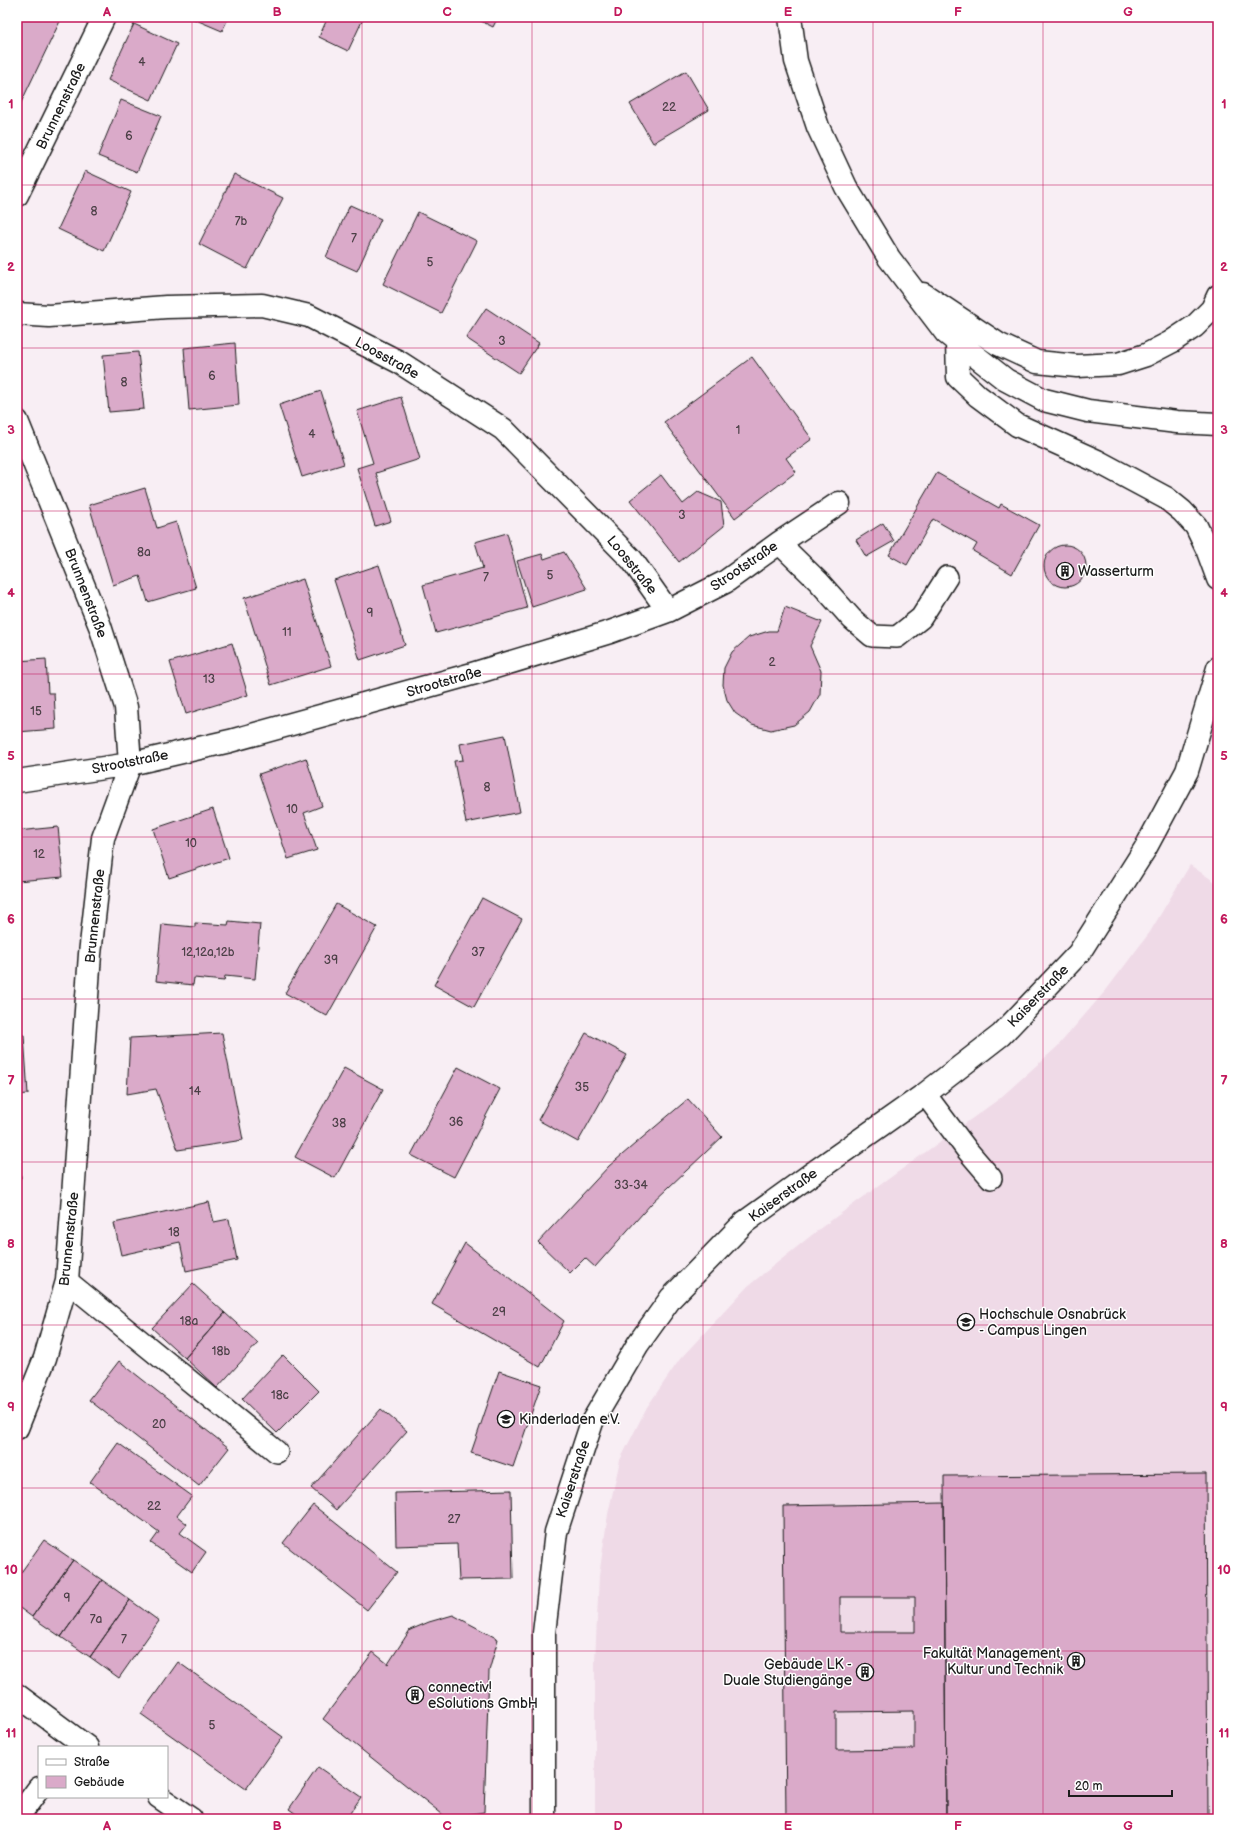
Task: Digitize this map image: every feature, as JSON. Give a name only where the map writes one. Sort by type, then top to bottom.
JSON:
[{"type":"street","name":"Brunnenstraße","points":[[17,195],[104,17]]},
{"type":"street","points":[[790,17],[796,60],[818,127],[846,187],[907,284],[946,333],[1006,380],[1044,400],[1088,411],[1177,422],[1218,424]]},
{"type":"street","points":[[907,284],[998,344],[1037,362],[1078,366],[1118,364],[1146,355],[1165,346],[1195,326],[1212,309],[1218,296]]},
{"type":"street","name":"Loosstraße","points":[[17,314],[49,316],[166,307],[262,305],[310,316],[399,362],[503,429],[632,560],[668,611]]},
{"type":"street","points":[[958,343],[958,377],[978,396],[1016,425],[1097,461],[1166,498],[1182,511],[1196,526],[1207,549],[1218,579]]},
{"type":"street","name":"Brunnenstraße","points":[[17,421],[100,626],[126,707],[130,764],[102,838],[90,954],[67,1281],[45,1358],[17,1428]]},
{"type":"street","name":"Strootstraße","points":[[17,781],[130,764],[230,741],[472,674],[610,632],[668,611],[725,582],[779,543],[840,503]]},
{"type":"street","name":"Kaiserstraße","points":[[544,1819],[544,1633],[556,1532],[592,1422],[638,1344],[671,1298],[745,1222],[813,1172],[925,1094],[1001,1035],[1079,953],[1145,849],[1187,772],[1218,668]]},
{"type":"street","points":[[17,1695],[78,1744]]},
{"type":"street","points":[[17,1818],[38,1789]]},
{"type":"street","points":[[160,1798],[190,1819]]},
{"type":"lane","points":[[779,543],[819,582],[852,619],[872,636],[897,636],[921,618],[947,577]]},
{"type":"lane","points":[[925,1094],[967,1150],[991,1178]]},
{"type":"lane","points":[[67,1281],[277,1452]]},
{"type":"shaded area","name":"Hochschule Osnabrück - Campus Lingen","points":[[1190,865],[1218,884],[1218,1819],[595,1819],[595,1661],[599,1576],[608,1514],[620,1460],[647,1407],[680,1359],[748,1286],[822,1227],[999,1099],[1057,1047],[1107,989],[1150,932]]},
{"type":"building","points":[[17,17],[62,17],[17,111]]},
{"type":"building","points":[[189,17],[229,17],[222,31]]},
{"type":"building","points":[[328,17],[364,17],[348,51],[319,37]]},
{"type":"building","points":[[473,17],[498,17],[493,27]]},
{"type":"building","points":[[134,24],[177,44],[151,100],[108,80]]},
{"type":"building","points":[[686,71],[709,110],[653,143],[630,104]]},
{"type":"building","points":[[121,100],[161,116],[137,172],[98,156]]},
{"type":"building","points":[[85,171],[131,192],[104,251],[58,229]]},
{"type":"building","points":[[234,174],[283,198],[247,269],[199,244]]},
{"type":"building","points":[[350,205],[381,219],[357,271],[326,257]]},
{"type":"building","points":[[418,212],[477,241],[441,313],[383,284]]},
{"type":"building","points":[[486,308],[539,343],[519,373],[466,338]]},
{"type":"building","points":[[235,343],[239,405],[189,410],[184,348]]},
{"type":"building","points":[[138,352],[144,409],[109,412],[103,355]]},
{"type":"building","points":[[752,357],[812,439],[786,458],[796,472],[735,518],[664,422]]},
{"type":"building","points":[[321,391],[344,464],[302,477],[279,405]]},
{"type":"building","points":[[401,397],[420,459],[376,473],[391,521],[375,526],[357,468],[373,463],[357,411]]},
{"type":"building","points":[[937,473],[999,508],[1001,504],[1039,525],[1012,574],[973,551],[977,544],[933,519],[907,565],[889,555]]},
{"type":"building","points":[[661,475],[683,504],[698,492],[721,502],[724,526],[679,562],[630,500]]},
{"type":"building","points":[[145,488],[157,528],[176,522],[196,588],[148,602],[140,576],[113,585],[89,505]]},
{"type":"building","points":[[883,523],[894,541],[866,557],[856,540]]},
{"type":"building","points":[[507,533],[527,608],[436,633],[423,585],[483,568],[475,542]]},
{"type":"building","name":"Wasserturm","points":[[1065,545],[1080,551],[1086,566],[1080,581],[1065,587],[1050,581],[1044,566],[1050,551]]},
{"type":"building","points":[[564,552],[587,589],[532,607],[517,561],[542,554],[544,559]]},
{"type":"building","points":[[379,565],[405,645],[360,660],[334,580]]},
{"type":"building","points":[[303,579],[331,666],[271,685],[244,598]]},
{"type":"building","points":[[785,607],[822,622],[810,646],[821,671],[820,694],[810,712],[794,725],[771,730],[752,725],[735,713],[727,700],[723,685],[724,668],[732,652],[749,637],[769,631],[777,631]]},
{"type":"building","points":[[232,643],[248,695],[186,714],[170,662]]},
{"type":"building","points":[[46,659],[48,693],[54,693],[56,729],[17,732],[17,661]]},
{"type":"building","points":[[505,735],[520,812],[466,823],[454,761],[463,760],[460,744]]},
{"type":"building","points":[[306,758],[322,806],[304,813],[317,850],[288,859],[259,774]]},
{"type":"building","points":[[213,809],[229,858],[169,878],[153,829]]},
{"type":"building","points":[[58,827],[63,877],[17,881],[17,831]]},
{"type":"building","points":[[482,898],[522,919],[474,1007],[434,985]]},
{"type":"building","points":[[336,904],[377,927],[327,1016],[285,993]]},
{"type":"building","points":[[229,921],[260,924],[255,979],[225,976],[224,981],[194,978],[193,985],[156,981],[162,924],[195,927],[195,923],[228,925]]},
{"type":"building","points":[[222,1033],[243,1140],[178,1150],[156,1089],[127,1094],[130,1038]]},
{"type":"building","points":[[586,1033],[627,1055],[578,1142],[538,1120]]},
{"type":"building","points":[[17,1035],[24,1035],[28,1094],[17,1095]]},
{"type":"building","points":[[458,1067],[500,1089],[454,1177],[411,1155]]},
{"type":"building","points":[[344,1068],[383,1089],[335,1178],[295,1157]]},
{"type":"building","points":[[688,1099],[722,1137],[651,1204],[595,1267],[585,1258],[570,1273],[538,1242],[609,1166]]},
{"type":"building","points":[[17,1133],[21,1178],[17,1178]]},
{"type":"building","points":[[209,1202],[214,1222],[229,1219],[237,1260],[186,1271],[180,1242],[121,1255],[114,1223]]},
{"type":"building","points":[[465,1243],[564,1321],[540,1367],[432,1304]]},
{"type":"building","points":[[193,1284],[225,1313],[185,1358],[152,1328]]},
{"type":"building","points":[[225,1313],[258,1343],[217,1388],[185,1358]]},
{"type":"building","points":[[283,1355],[319,1391],[277,1433],[242,1399]]},
{"type":"building","points":[[119,1361],[229,1448],[199,1486],[89,1400]]},
{"type":"building","name":"Kinderladen e.V.","points":[[499,1371],[541,1385],[513,1467],[471,1453]]},
{"type":"building","points":[[381,1409],[407,1431],[336,1510],[311,1488]]},
{"type":"building","points":[[118,1443],[192,1496],[177,1516],[187,1524],[180,1533],[206,1552],[192,1572],[151,1543],[159,1532],[90,1482]]},
{"type":"building","name":"Fakultät Management, Kultur und Technik","points":[[1206,1474],[1208,1819],[946,1819],[944,1476]]},
{"type":"building","points":[[511,1490],[513,1579],[459,1580],[457,1544],[396,1546],[395,1493]]},
{"type":"building","name":"Gebäude LK - Duale Studiengänge","points":[[944,1503],[946,1819],[786,1819],[783,1506]],"holes":[[[840,1597],[915,1597],[915,1632],[840,1632]],[[914,1711],[914,1749],[836,1750],[836,1712]]]},
{"type":"building","points":[[313,1505],[397,1572],[367,1610],[283,1543]]},
{"type":"building","points":[[44,1540],[73,1560],[32,1617],[17,1606],[17,1578]]},
{"type":"building","points":[[73,1560],[102,1580],[61,1637],[32,1617]]},
{"type":"building","points":[[102,1580],[130,1600],[90,1657],[61,1637]]},
{"type":"building","points":[[130,1600],[159,1621],[119,1678],[90,1657]]},
{"type":"building","name":"connectiv! eSolutions GmbH","points":[[453,1615],[498,1639],[489,1671],[484,1812],[447,1818],[323,1719],[373,1652],[388,1664],[410,1630],[429,1622]]},
{"type":"building","points":[[178,1662],[283,1737],[246,1789],[141,1714]]},
{"type":"building","points":[[318,1767],[361,1797],[346,1819],[303,1819],[289,1809]]},
{"type":"place","name":"Wasserturm","points":[[1065,571]]},
{"type":"place","name":"Hochschule Osnabrück - Campus Lingen","points":[[966,1322]]},
{"type":"place","name":"Kinderladen e.V.","points":[[506,1419]]},
{"type":"place","name":"Fakultät Management, Kultur und Technik","points":[[1076,1661]]},
{"type":"place","name":"Gebäude LK - Duale Studiengänge","points":[[865,1672]]},
{"type":"place","name":"connectiv! eSolutions GmbH","points":[[415,1695]]}]
